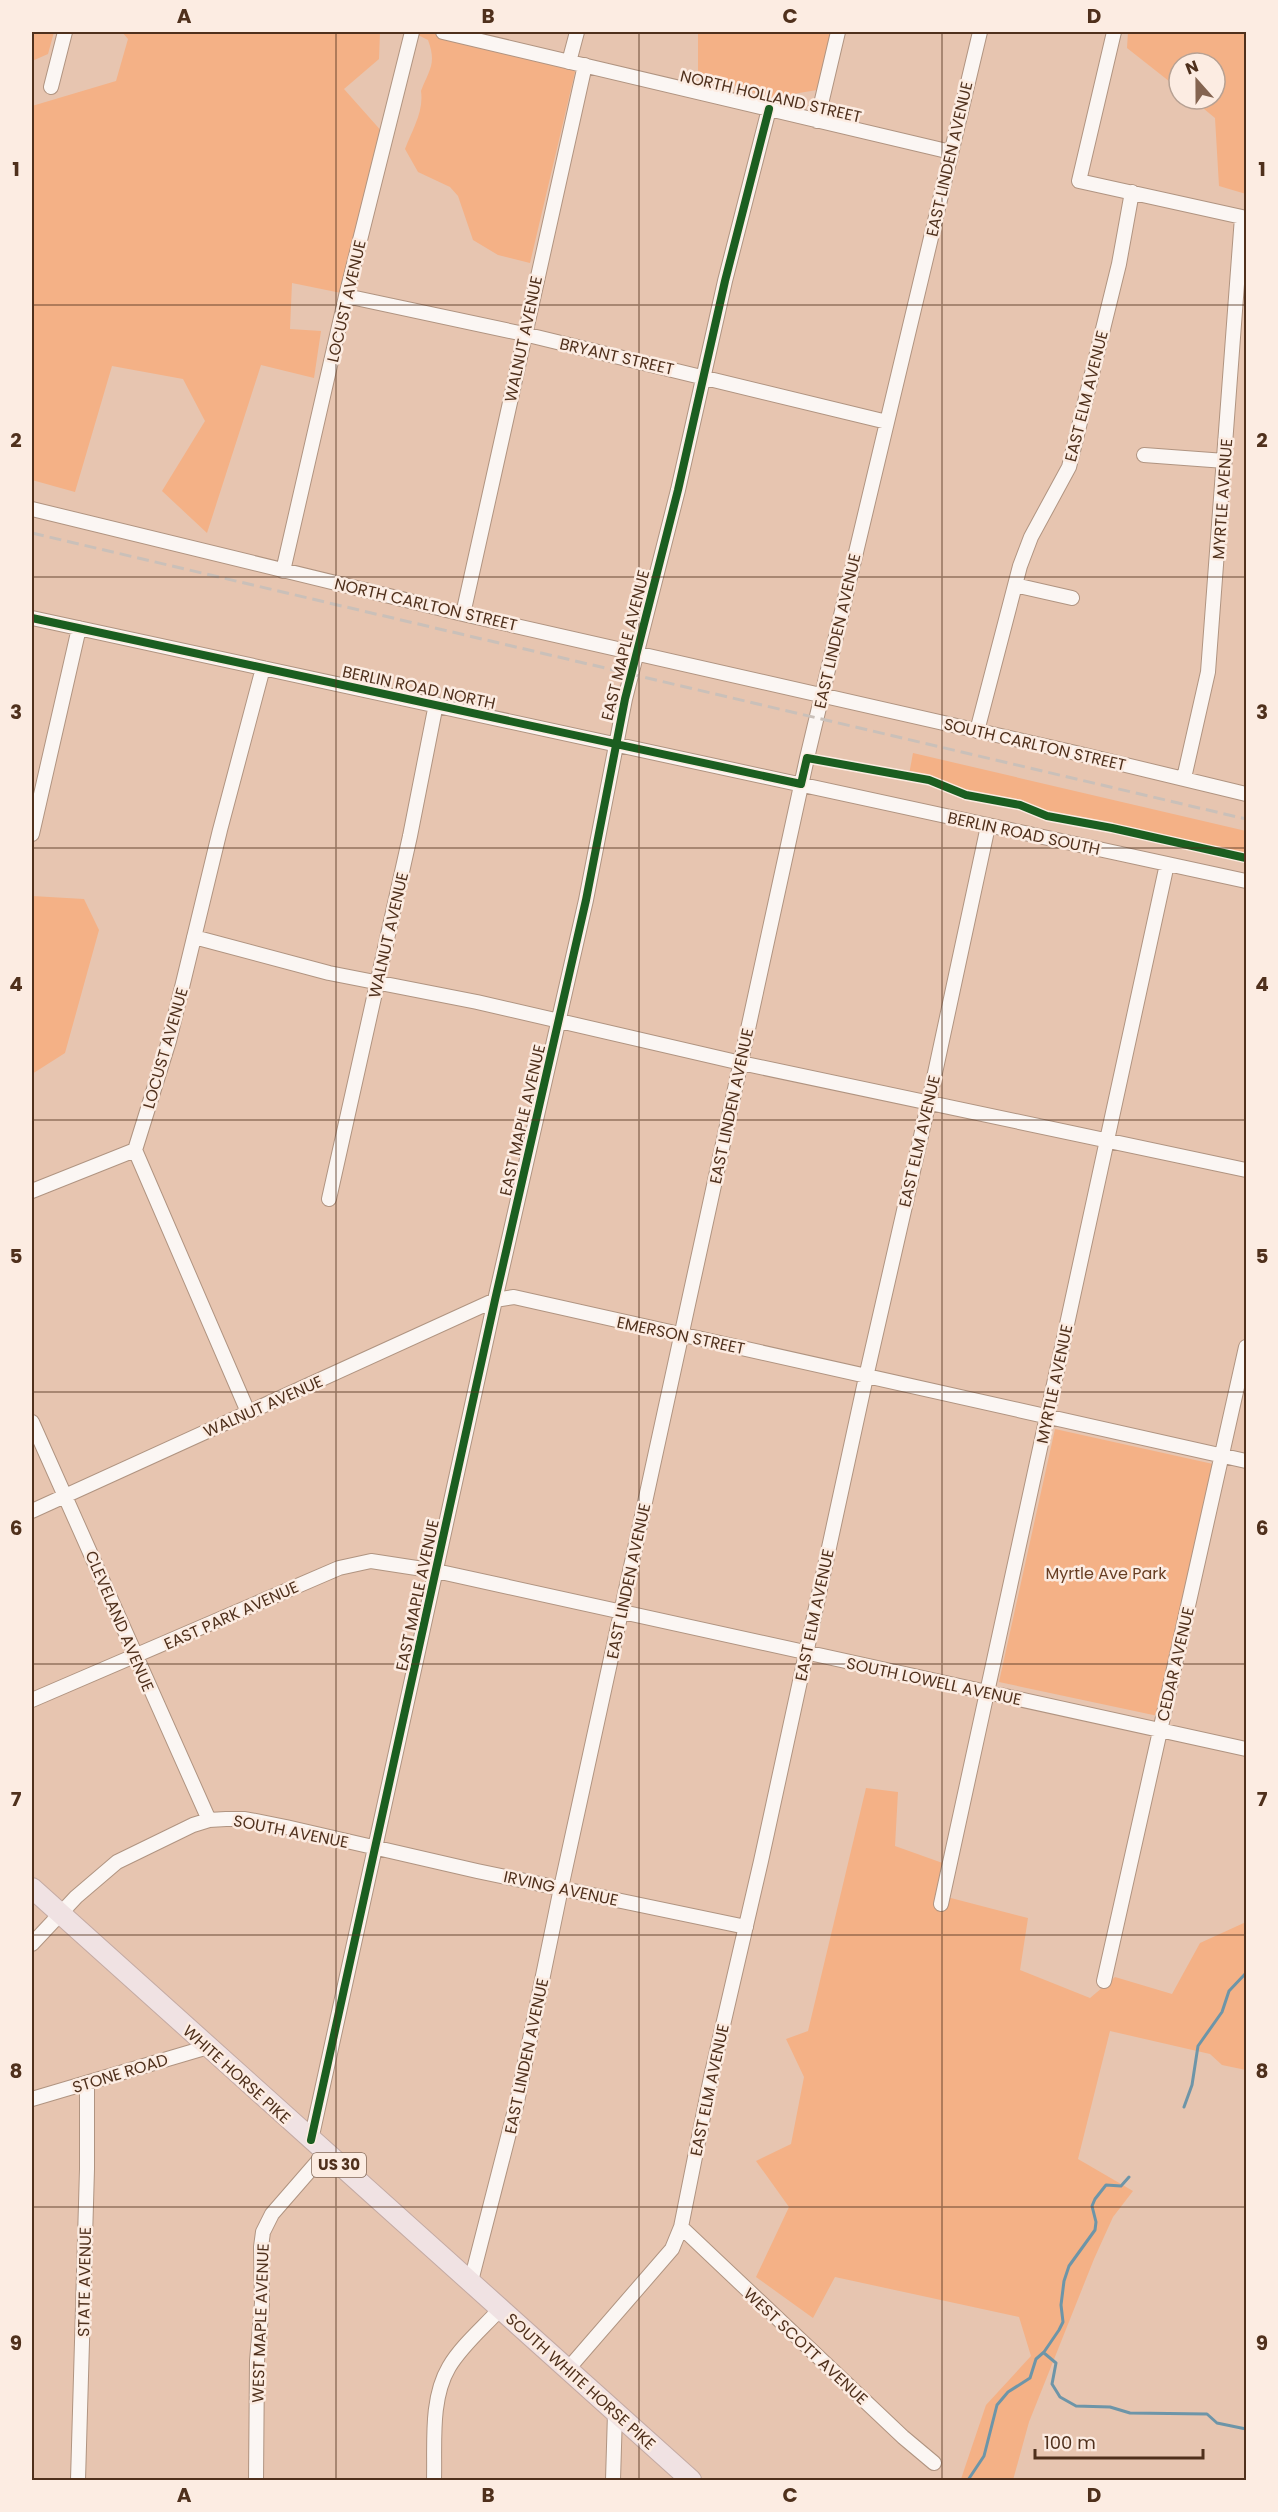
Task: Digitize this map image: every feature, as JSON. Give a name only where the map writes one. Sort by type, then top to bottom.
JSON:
[{"type":"highway","name":"WHITE HORSE PIKE","points":[[32,1888],[471,2282]]},
{"type":"highway","name":"SOUTH WHITE HORSE PIKE","points":[[471,2282],[691,2481]]},
{"type":"street","points":[[51,87],[65,32]]},
{"type":"street","name":"LOCUST AVENUE","points":[[283,571],[346,296],[412,32]]},
{"type":"street","name":"NORTH HOLLAND STREET","points":[[443,32],[951,152]]},
{"type":"street","points":[[569,62],[577,32]]},
{"type":"street","points":[[817,121],[838,32]]},
{"type":"street","name":"EAST LINDEN AVENUE","points":[[471,2282],[517,2102],[561,1888],[801,784],[980,32]]},
{"type":"street","points":[[1114,32],[1079,181],[1132,192]]},
{"type":"street","name":"WALNUT AVENUE","points":[[463,614],[585,65]]},
{"type":"street","name":"EAST MAPLE AVENUE","points":[[318,2146],[376,1848],[495,1300],[586,900],[636,652],[678,490],[725,281],[769,109]]},
{"type":"street","name":"MYRTLE AVENUE","points":[[1132,192],[1242,217],[1226,461],[1208,672],[1184,778]]},
{"type":"street","name":"EAST ELM AVENUE","points":[[977,730],[1031,537],[1069,467],[1119,264],[1132,192]]},
{"type":"street","name":"BRYANT STREET","points":[[346,296],[524,334],[887,422]]},
{"type":"street","points":[[1144,455],[1226,461]]},
{"type":"street","name":"NORTH CARLTON STREET","points":[[32,509],[463,614],[823,695]]},
{"type":"street","points":[[1016,585],[1072,598]]},
{"type":"street","name":"BERLIN ROAD NORTH","points":[[32,618],[801,784]]},
{"type":"street","points":[[32,834],[79,628]]},
{"type":"street","name":"LOCUST AVENUE","points":[[135,1150],[169,1041],[262,668]]},
{"type":"street","name":"SOUTH CARLTON STREET","points":[[823,695],[1184,778],[1246,795]]},
{"type":"street","name":"WALNUT AVENUE","points":[[329,1199],[410,836],[436,704]]},
{"type":"street","name":"BERLIN ROAD SOUTH","points":[[801,784],[1246,881]]},
{"type":"street","name":"EAST ELM AVENUE","points":[[568,2369],[672,2249],[681,2227],[711,2077],[746,1928],[988,826]]},
{"type":"street","name":"MYRTLE AVENUE","points":[[941,1904],[1167,864]]},
{"type":"street","points":[[194,937],[330,973],[477,1002],[741,1063],[1246,1170]]},
{"type":"street","points":[[32,1191],[135,1150],[248,1412]]},
{"type":"street","name":"EMERSON STREET","points":[[495,1300],[514,1297],[1246,1461]]},
{"type":"street","name":"WALNUT AVENUE","points":[[32,1510],[495,1300]]},
{"type":"street","name":"CEDAR AVENUE","points":[[1104,1981],[1246,1347]]},
{"type":"street","name":"CLEVELAND AVENUE","points":[[32,1422],[209,1820]]},
{"type":"street","name":"SOUTH LOWELL AVENUE","points":[[365,1562],[436,1571],[1246,1749]]},
{"type":"street","name":"EAST PARK AVENUE","points":[[32,1700],[339,1568],[365,1562]]},
{"type":"street","name":"SOUTH AVENUE","points":[[32,1944],[96,1878],[117,1862],[159,1840],[209,1820],[245,1819],[376,1848]]},
{"type":"street","name":"IRVING AVENUE","points":[[376,1848],[746,1928]]},
{"type":"street","name":"STONE ROAD","points":[[32,2099],[208,2047]]},
{"type":"street","name":"STATE AVENUE","points":[[78,2481],[87,2083]]},
{"type":"street","name":"WEST MAPLE AVENUE","points":[[256,2481],[257,2361],[262,2303],[263,2232],[272,2214],[318,2146]]},
{"type":"street","name":"WEST SCOTT AVENUE","points":[[681,2227],[903,2437],[934,2463]]},
{"type":"street","points":[[434,2481],[440,2389],[455,2360],[501,2308]]},
{"type":"street","points":[[613,2481],[615,2413]]},
{"type":"green space","points":[[32,32],[54,32],[48,54],[32,61]]},
{"type":"green space","points":[[122,32],[380,32],[379,59],[344,89],[384,134],[346,294],[292,283],[290,329],[321,331],[314,378],[261,365],[207,533],[162,491],[205,421],[183,379],[112,366],[75,492],[32,480],[32,106],[116,81],[128,39]]},
{"type":"green space","points":[[417,32],[431,32],[575,66],[530,263],[498,255],[473,240],[458,196],[450,187],[418,172],[405,149],[419,114],[421,91],[432,61],[428,40],[416,34]]},
{"type":"green space","points":[[698,32],[832,32],[817,90],[769,98],[698,72]]},
{"type":"green space","points":[[1128,32],[1246,32],[1246,194],[1219,186],[1215,118],[1207,111],[1227,111],[1227,51],[1167,51],[1167,80],[1127,48]]},
{"type":"green space","points":[[913,753],[1246,831],[1246,855],[908,780]]},
{"type":"green space","points":[[32,896],[84,899],[99,930],[65,1053],[32,1074]]},
{"type":"green space","name":"Myrtle Ave Park","points":[[1055,1429],[1213,1464],[1158,1716],[999,1682]]},
{"type":"green space","points":[[866,1788],[898,1792],[895,1846],[951,1866],[947,1897],[1028,1918],[1020,1970],[1090,1998],[1115,1977],[1172,1994],[1200,1943],[1246,1922],[1246,2070],[1222,2065],[1210,2054],[1110,2031],[1078,2159],[1133,2191],[1113,2217],[1094,2259],[1029,2422],[1013,2480],[954,2480],[961,2479],[986,2405],[1031,2356],[1019,2317],[835,2277],[813,2318],[756,2277],[789,2207],[756,2161],[791,2144],[804,2077],[786,2039],[808,2031]]},
{"type":"waterway","points":[[1184,2107],[1192,2085],[1198,2046],[1222,2012],[1229,1991],[1246,1973]]},
{"type":"waterway","points":[[968,2480],[984,2456],[997,2405],[1008,2392],[1030,2378],[1036,2359],[1044,2352],[1063,2322],[1061,2305],[1064,2281],[1069,2266],[1095,2230],[1096,2222],[1092,2206],[1095,2199],[1106,2185],[1121,2186],[1129,2177]]},
{"type":"waterway","points":[[1044,2353],[1056,2363],[1052,2384],[1060,2397],[1076,2406],[1110,2407],[1130,2413],[1207,2414],[1217,2423],[1246,2429]]},
{"type":"railway","points":[[32,533],[1246,819]]},
{"type":"cycle path","points":[[311,2140],[495,1300],[586,900],[625,699],[678,490],[725,281],[769,109]]},
{"type":"cycle path","points":[[32,618],[801,784],[807,758],[929,780],[966,795],[1020,805],[1047,816],[1246,858]]}]
